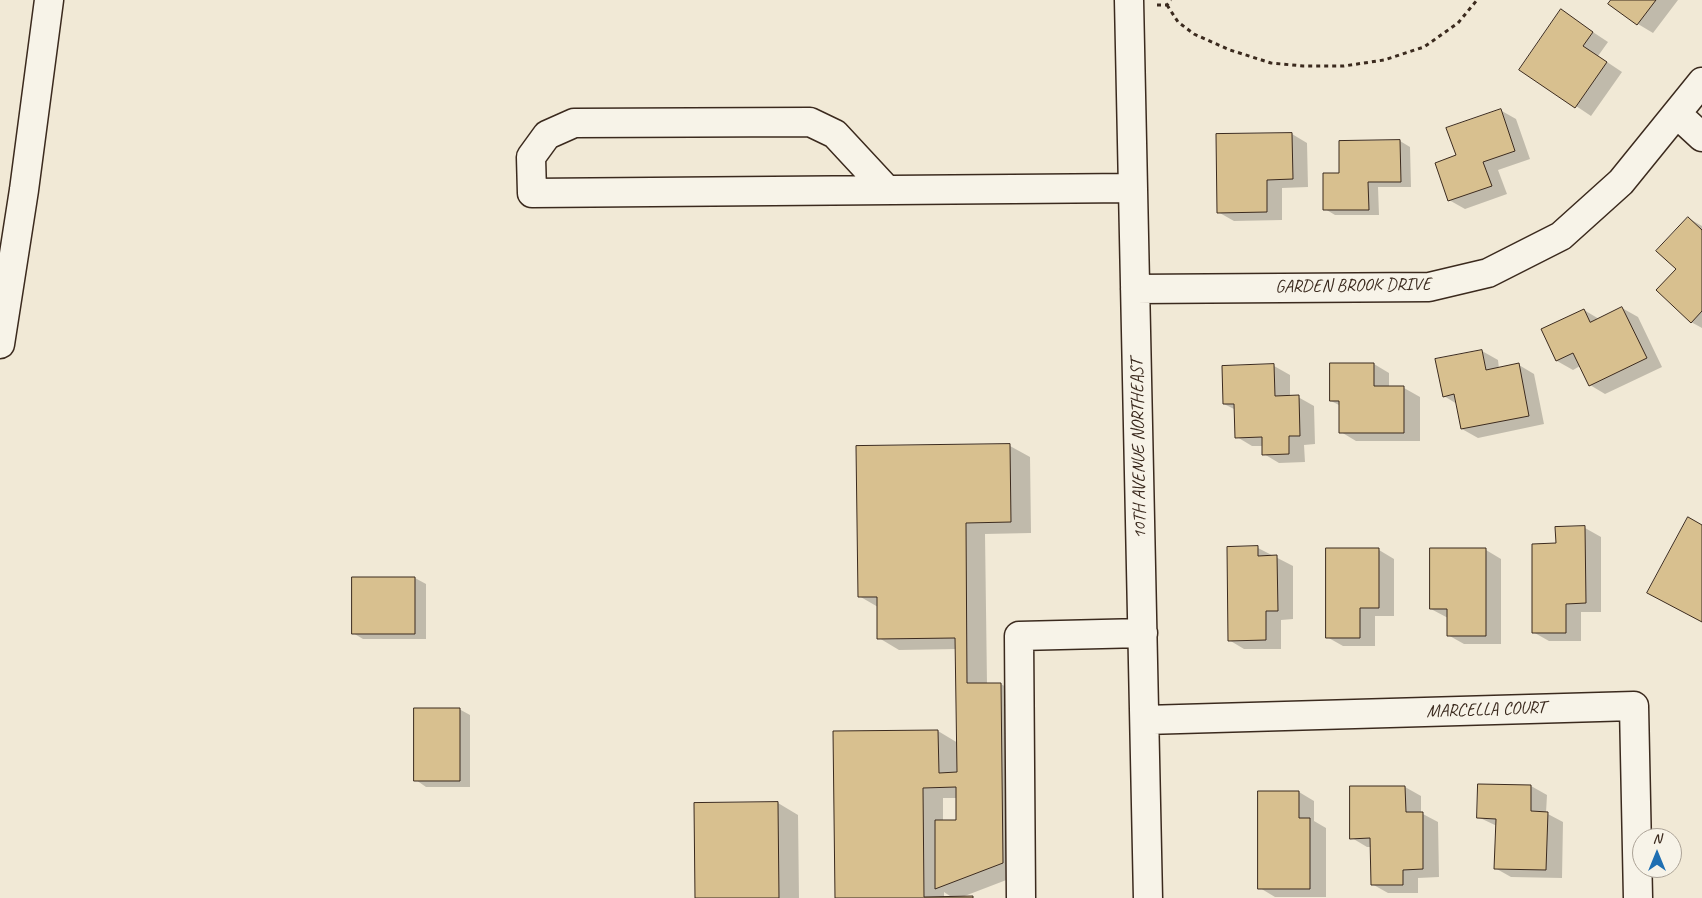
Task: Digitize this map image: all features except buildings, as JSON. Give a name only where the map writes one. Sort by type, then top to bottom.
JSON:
[{"type":"main road","points":[[0,344],[24,190],[49,0]]},
{"type":"main road","name":"10TH AVENUE NORTHEAST","points":[[1129,0],[1146,720],[1148,898]]},
{"type":"main road","name":"GARDEN BROOK DRIVE","points":[[1135,288],[1429,286],[1488,272],[1561,236],[1621,182],[1702,82]]},
{"type":"main road","points":[[1677,114],[1702,137]]},
{"type":"main road","points":[[887,190],[835,134],[810,122],[574,123],[547,135],[531,157],[532,193],[1133,188]]},
{"type":"main road","points":[[1021,898],[1019,636],[1143,633]]},
{"type":"main road","name":"MARCELLA COURT","points":[[1146,720],[1634,706],[1638,898]]},
{"type":"path","points":[[1166,5],[1178,22],[1194,34],[1230,50],[1271,63],[1303,66],[1344,66],[1384,60],[1424,47],[1458,23],[1476,0]]}]
